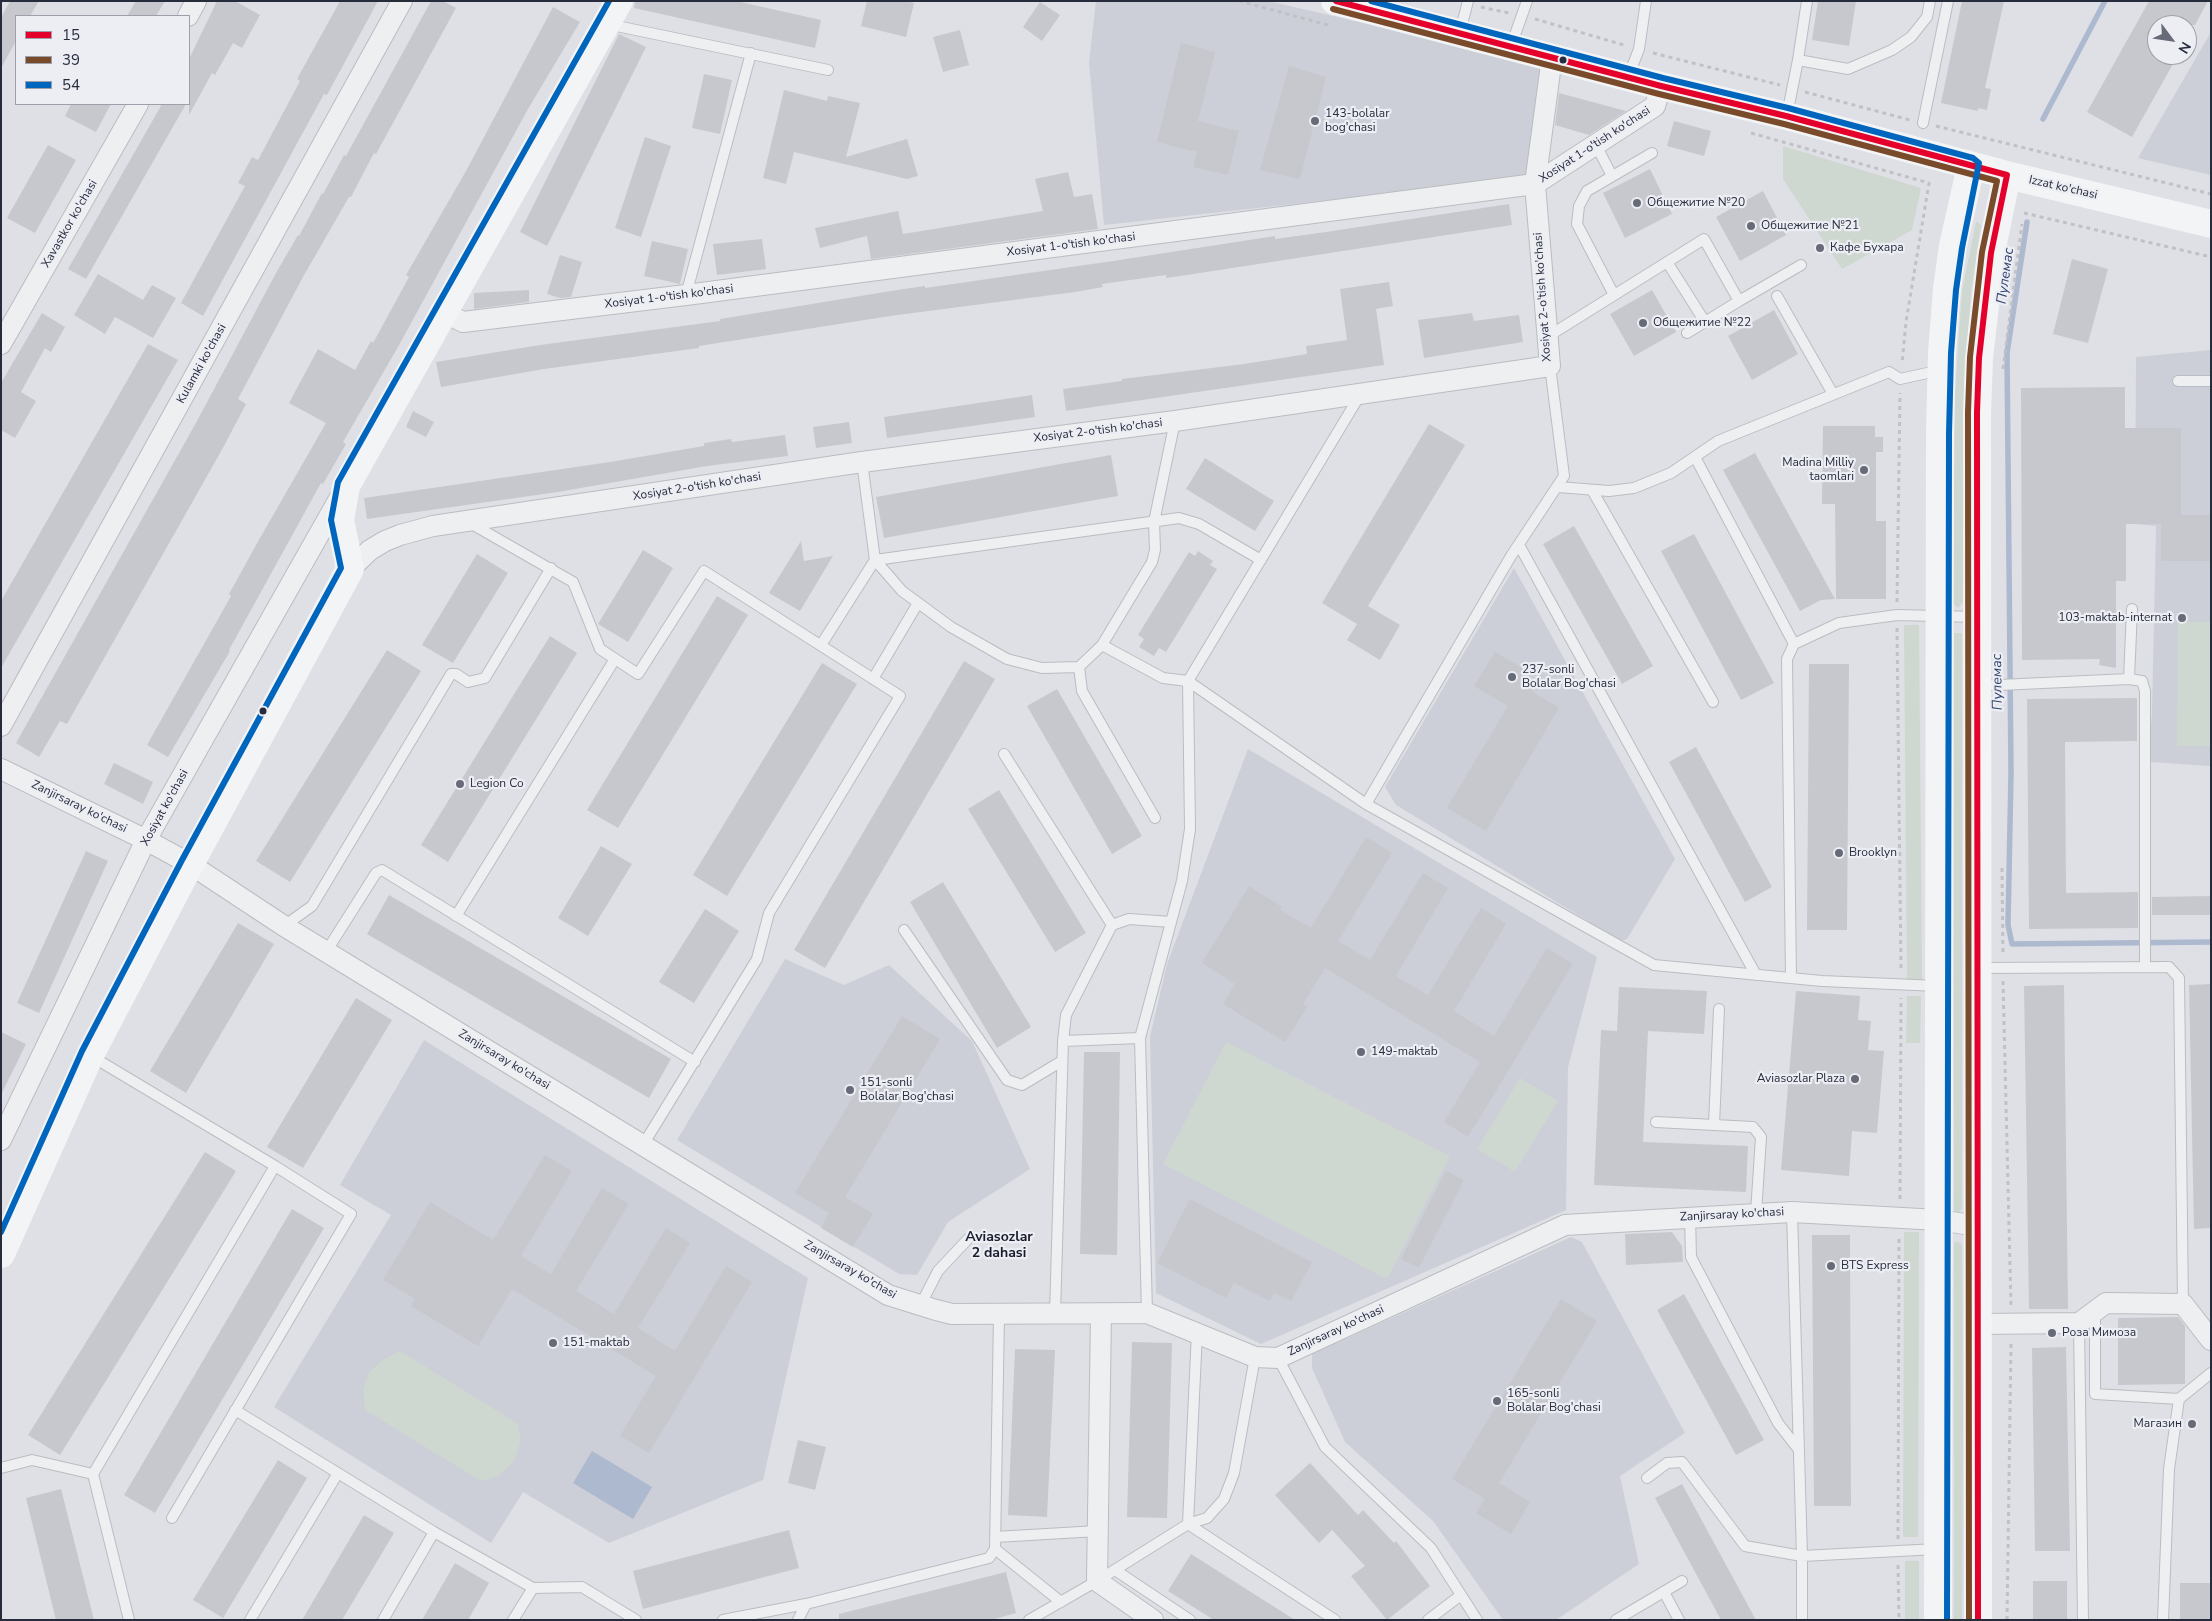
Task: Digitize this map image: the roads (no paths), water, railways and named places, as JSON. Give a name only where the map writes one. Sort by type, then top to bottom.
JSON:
[{"type":"main road","name":"Izzat ko'chasi","points":[[1335,1],[1662,86],[1786,116],[2007,176],[2211,224]]},
{"type":"main road","name":"Xosiyat ko'chasi","points":[[350,569],[340,520],[346,486],[613,12]]},
{"type":"main road","points":[[1938,1620],[1942,370],[1945,305],[1953,246],[1971,166]]},
{"type":"main road","points":[[1978,1620],[1978,1226],[1990,968],[1977,686],[1977,412],[1979,358],[1991,253],[2007,176]]},
{"type":"main road","points":[[1,1254],[90,1055],[190,864],[350,569]]},
{"type":"street","points":[[189,15],[196,1]]},
{"type":"street","name":"Kulamki ko'chasi","points":[[1,726],[402,1]]},
{"type":"street","name":"Xosiyat 2-o'tish ko'chasi","points":[[350,569],[370,550],[400,535],[433,526],[862,462],[1175,421],[1362,392],[1550,366],[1535,184],[1552,57]]},
{"type":"street","name":"Xosiyat 1-o'tish ko'chasi","points":[[445,313],[464,322],[686,295],[1535,184],[1655,106],[1662,86]]},
{"type":"street","name":"Xavastkor ko'chasi","points":[[1,344],[137,105]]},
{"type":"street","name":"Xosiyat ko'chasi","points":[[1,1140],[146,840],[346,486]]},
{"type":"street","name":"Zanjirsaray ko'chasi","points":[[1,769],[146,840],[190,864],[326,952],[888,1295],[952,1314],[1147,1313],[1255,1357],[1278,1358],[1565,1225],[1690,1216],[1792,1212],[1939,1220],[1978,1226]]},
{"type":"street","points":[[1977,1324],[2087,1317],[2106,1302],[2183,1304],[2211,1340]]},
{"type":"street","points":[[1101,1314],[1097,1581],[1153,1620]]},
{"type":"lane","points":[[1460,34],[1468,1]]},
{"type":"lane","points":[[1511,47],[1527,1]]},
{"type":"lane","points":[[1628,77],[1639,50],[1646,1]]},
{"type":"lane","points":[[1786,116],[1798,60],[1807,1]]},
{"type":"lane","points":[[1798,60],[1848,69],[1892,50],[1911,37],[1927,17],[1930,1]]},
{"type":"lane","points":[[1923,123],[1948,1]]},
{"type":"lane","points":[[613,12],[751,53],[828,70]]},
{"type":"lane","points":[[686,295],[751,53]]},
{"type":"lane","points":[[1596,146],[1612,176]]},
{"type":"lane","points":[[1614,295],[1577,224],[1579,206],[1587,191],[1652,153]]},
{"type":"lane","points":[[1547,337],[1704,239],[1738,301]]},
{"type":"lane","points":[[1667,262],[1705,322]]},
{"type":"lane","points":[[1687,333],[1801,265]]},
{"type":"lane","points":[[1778,296],[1833,394]]},
{"type":"lane","points":[[1366,804],[1519,545],[1564,476],[1550,366]]},
{"type":"lane","points":[[1558,487],[1609,492],[1634,488],[1671,473],[1718,441],[1890,372],[1900,380],[1942,370]]},
{"type":"lane","points":[[2178,381],[2211,381]]},
{"type":"lane","points":[[1147,1313],[1140,1038],[1182,881],[1190,829],[1188,681],[1362,392]]},
{"type":"lane","points":[[862,462],[875,560],[902,591],[950,627],[1007,659],[1042,668],[1079,666],[1102,645],[1152,562],[1155,550],[1154,522],[1175,421]]},
{"type":"lane","points":[[1695,457],[1794,644]]},
{"type":"lane","points":[[1592,490],[1713,702]]},
{"type":"lane","points":[[820,645],[875,560],[1179,518],[1199,524],[1261,560]]},
{"type":"lane","points":[[467,522],[573,582],[600,649],[638,674],[704,571],[900,696],[769,913],[758,959],[643,1145]]},
{"type":"lane","points":[[1519,545],[1756,975]]},
{"type":"lane","points":[[284,926],[312,906],[451,674],[456,674],[468,682],[485,678],[551,568]]},
{"type":"lane","points":[[873,678],[918,603]]},
{"type":"lane","points":[[2129,679],[2132,609]]},
{"type":"lane","points":[[1791,978],[1787,659],[1794,644],[1839,623],[1897,615],[1977,617]]},
{"type":"lane","points":[[1102,645],[1163,678],[1188,681],[1366,804],[1654,964],[1756,975],[1891,986],[1939,986]]},
{"type":"lane","points":[[456,916],[615,659]]},
{"type":"lane","points":[[1079,666],[1082,691],[1154,818]]},
{"type":"lane","points":[[1977,686],[2129,679],[2142,681],[2145,692],[2145,967]]},
{"type":"lane","points":[[1004,754],[1112,925]]},
{"type":"lane","points":[[326,952],[376,873],[382,870],[695,1062]]},
{"type":"lane","points":[[1055,1314],[1062,1061],[1066,1015],[1112,925],[1129,919],[1171,922]]},
{"type":"lane","points":[[904,930],[1007,1080],[1022,1085],[1062,1061]]},
{"type":"lane","points":[[1990,968],[2169,967],[2179,978],[2183,1304]]},
{"type":"lane","points":[[1714,1125],[1719,1009]]},
{"type":"lane","points":[[1063,1041],[1140,1038]]},
{"type":"lane","points":[[90,1055],[351,1214],[172,1518]]},
{"type":"lane","points":[[1656,1122],[1753,1127],[1761,1137],[1756,1213]]},
{"type":"lane","points":[[129,1620],[94,1474],[275,1166]]},
{"type":"lane","points":[[1792,1212],[1802,1556],[1802,1620]]},
{"type":"lane","points":[[1690,1216],[1691,1257],[1778,1423],[1799,1450]]},
{"type":"lane","points":[[920,1306],[938,1271],[968,1239]]},
{"type":"lane","points":[[723,1620],[806,1604],[989,1558],[995,1549],[999,1314]]},
{"type":"lane","points":[[2087,1317],[2096,1394],[2179,1399],[2211,1373]]},
{"type":"lane","points":[[2083,1620],[2087,1317]]},
{"type":"lane","points":[[1188,1524],[1197,1332]]},
{"type":"lane","points":[[1029,1620],[1097,1581],[1188,1524],[1207,1518],[1224,1499],[1234,1473],[1255,1357]]},
{"type":"lane","points":[[1278,1358],[1325,1447],[1431,1548],[1477,1620]]},
{"type":"lane","points":[[2163,1620],[2169,1469],[2179,1399]]},
{"type":"lane","points":[[235,1410],[434,1532],[533,1588],[582,1587],[636,1620]]},
{"type":"lane","points":[[1,1468],[32,1460],[94,1474]]},
{"type":"lane","points":[[1647,1478],[1667,1463],[1682,1462],[1746,1546],[1802,1556],[1938,1549]]},
{"type":"lane","points":[[250,1620],[338,1473]]},
{"type":"lane","points":[[1188,1524],[1334,1620]]},
{"type":"lane","points":[[995,1537],[1098,1531]]},
{"type":"lane","points":[[383,1620],[434,1532]]},
{"type":"lane","points":[[995,1549],[1061,1602]]},
{"type":"lane","points":[[1115,1570],[1190,1620]]},
{"type":"lane","points":[[1616,1620],[1682,1581]]},
{"type":"lane","points":[[514,1620],[533,1588]]},
{"type":"lane","points":[[1664,1592],[1678,1620]]},
{"type":"lane","points":[[1428,1620],[1461,1595]]},
{"type":"lane","points":[[798,1620],[806,1604]]},
{"type":"water","points":[[592,1451],[652,1487],[633,1519],[573,1483]]},
{"type":"waterway","name":"Пулемас","points":[[2043,119],[2105,1]]},
{"type":"waterway","name":"Пулемас","points":[[2027,222],[2007,353],[2011,773],[2008,925],[2012,944],[2211,942]]},
{"type":"place","name":"143-bolalar bog'chasi","points":[[1315,121]]},
{"type":"place","name":"Общежитие №20","points":[[1637,203]]},
{"type":"place","name":"Общежитие №21","points":[[1751,226]]},
{"type":"place","name":"Кафе Бухара","points":[[1820,248]]},
{"type":"place","name":"Общежитие №22","points":[[1643,323]]},
{"type":"place","name":"Madina Milliy taomlari","points":[[1864,470]]},
{"type":"place","name":"103-maktab-internat","points":[[2182,618]]},
{"type":"place","name":"237-sonli Bolalar Bog'chasi","points":[[1512,677]]},
{"type":"place","name":"Legion Co","points":[[460,784]]},
{"type":"place","name":"Brooklyn","points":[[1839,853]]},
{"type":"place","name":"149-maktab","points":[[1361,1052]]},
{"type":"place","name":"Aviasozlar Plaza","points":[[1855,1079]]},
{"type":"place","name":"151-sonli Bolalar Bog'chasi","points":[[850,1090]]},
{"type":"place","name":"BTS Express","points":[[1831,1266]]},
{"type":"place","name":"Роза Мимоза","points":[[2052,1333]]},
{"type":"place","name":"151-maktab","points":[[553,1343]]},
{"type":"place","name":"165-sonli Bolalar Bog'chasi","points":[[1497,1401]]},
{"type":"place","name":"Магазин","points":[[2192,1424]]},
{"type":"district","name":"Aviasozlar 2 dahasi","points":[[999,1246]]}]
